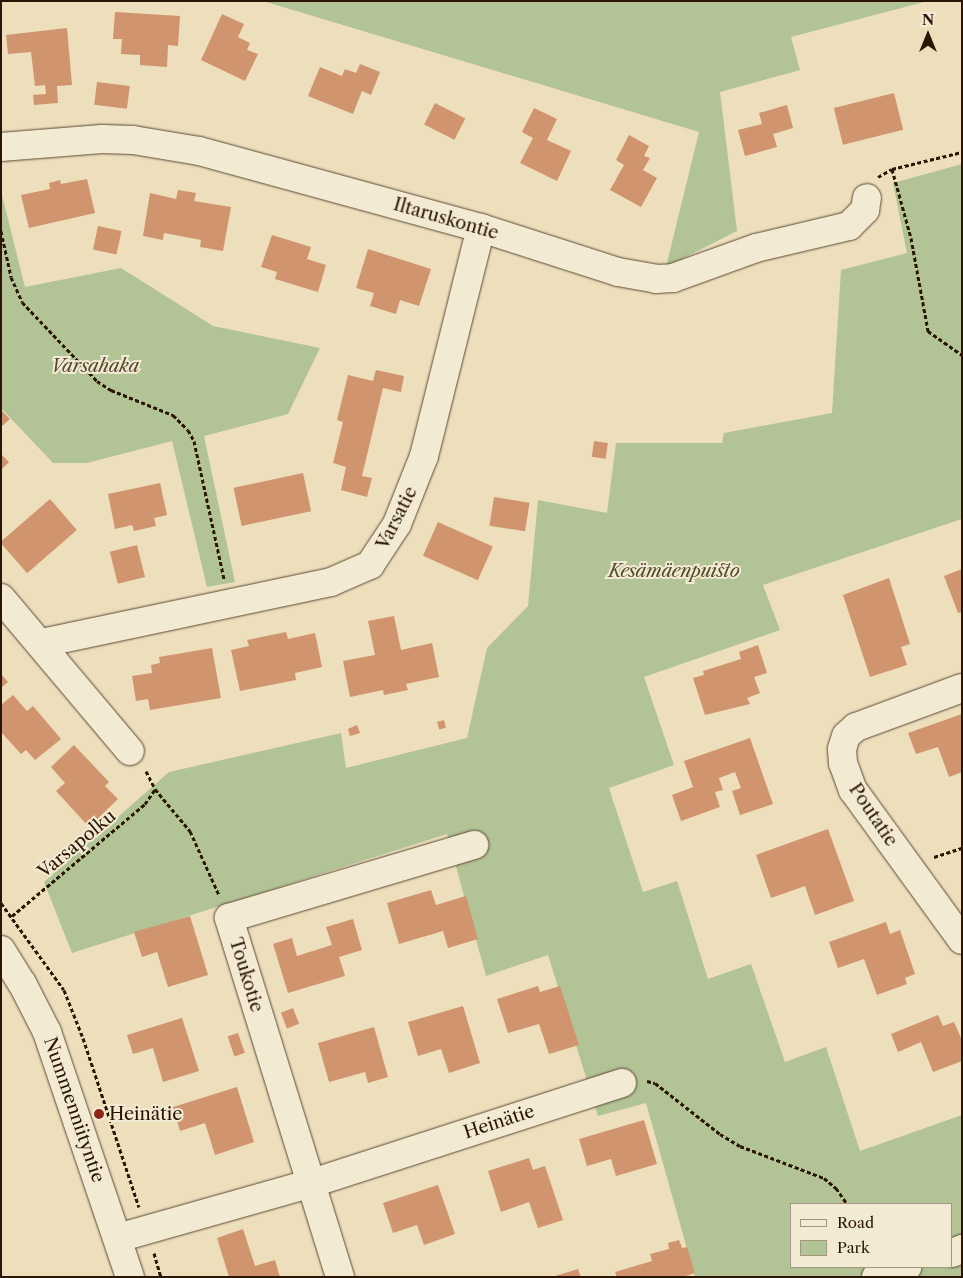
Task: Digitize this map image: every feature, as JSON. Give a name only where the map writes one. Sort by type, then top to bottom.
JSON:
[{"type":"street","name":"Iltaruskontie","points":[[1,147],[102,139],[181,148],[232,158],[482,228],[618,272],[656,279],[673,278],[756,248],[849,226],[865,210],[866,198]]},
{"type":"street","name":"Varsatie","points":[[42,643],[352,575],[370,565],[384,548],[410,496],[424,456],[482,228]]},
{"type":"street","points":[[1,598],[42,643],[130,750]]},
{"type":"street","name":"Poutatie","points":[[962,688],[856,727],[846,736],[842,749],[843,763],[853,790],[962,940]]},
{"type":"street","name":"Toukotie","points":[[340,1277],[229,918],[474,845]]},
{"type":"street","name":"Nummenniityntie","points":[[1,950],[22,982],[47,1032],[130,1277]]},
{"type":"street","name":"Heinätie","points":[[118,1238],[310,1184],[622,1083]]},
{"type":"street","points":[[876,1277],[905,1268]]},
{"type":"path","points":[[866,198],[871,181],[892,169],[962,152]]},
{"type":"path","points":[[892,169],[911,238],[928,331],[962,355]]},
{"type":"path","points":[[1,231],[11,277],[22,302],[97,381],[118,394],[173,415],[188,430],[194,441],[230,602]]},
{"type":"path","points":[[130,750],[153,780],[155,789],[179,814],[190,831],[229,918]]},
{"type":"path","name":"Varsapolku","points":[[12,916],[145,804],[155,789]]},
{"type":"path","points":[[622,1083],[639,1080],[655,1083],[720,1134],[740,1146],[824,1178],[836,1188],[846,1203]]},
{"type":"green space","points":[[263,1],[928,1],[791,37],[800,70],[720,92],[737,231],[666,267],[699,132]]},
{"type":"green space","name":"Kesämäenpuisto","points":[[962,164],[962,519],[763,585],[780,630],[644,677],[674,765],[609,788],[643,892],[677,881],[708,979],[751,964],[785,1062],[826,1047],[860,1151],[962,1115],[962,1277],[695,1277],[646,1103],[598,1116],[548,955],[486,976],[447,834],[72,953],[44,882],[169,772],[341,733],[346,768],[467,738],[487,648],[528,606],[538,500],[607,513],[616,443],[722,443],[724,433],[832,413],[841,270],[907,253],[893,183]]},
{"type":"green space","name":"Varsahaka","points":[[1,191],[25,287],[121,268],[213,326],[320,348],[288,414],[204,436],[235,582],[207,587],[172,441],[87,463],[53,463],[1,408]]},
{"type":"building","points":[[115,12],[180,16],[178,46],[168,45],[167,67],[140,65],[140,55],[121,54],[122,39],[113,39]]},
{"type":"building","points":[[222,14],[244,24],[238,37],[250,43],[247,50],[258,54],[245,81],[201,60]]},
{"type":"building","points":[[67,28],[72,85],[57,86],[58,103],[34,105],[33,95],[46,94],[45,85],[35,86],[31,52],[8,54],[6,35]]},
{"type":"building","points":[[360,64],[380,72],[371,95],[362,91],[353,114],[308,96],[320,67],[342,76],[345,69],[356,73]]},
{"type":"building","points":[[97,82],[130,86],[127,109],[94,105]]},
{"type":"building","points":[[894,93],[903,130],[843,145],[834,108]]},
{"type":"building","points":[[435,103],[465,118],[454,140],[424,124]]},
{"type":"building","points":[[787,105],[793,128],[773,134],[777,147],[745,156],[738,130],[762,124],[759,113]]},
{"type":"building","points":[[534,108],[557,119],[547,140],[571,151],[557,181],[520,163],[533,138],[522,132]]},
{"type":"building","points":[[629,135],[649,146],[644,156],[650,158],[643,170],[657,178],[641,207],[610,190],[624,165],[616,160]]},
{"type":"building","points":[[87,179],[95,213],[29,228],[21,195],[50,189],[49,183],[60,180],[61,184]]},
{"type":"building","points":[[178,190],[196,193],[194,201],[231,207],[223,251],[200,247],[201,240],[164,233],[163,240],[143,236],[150,193],[176,199]]},
{"type":"building","points":[[98,226],[121,231],[116,254],[93,249]]},
{"type":"building","points":[[272,235],[311,247],[307,259],[326,265],[318,292],[275,279],[277,272],[261,267]]},
{"type":"building","points":[[368,249],[431,269],[419,306],[400,300],[396,314],[370,306],[374,293],[356,288]]},
{"type":"building","points":[[376,370],[404,376],[401,392],[383,388],[362,476],[372,478],[367,497],[341,490],[346,467],[333,463],[343,422],[337,420],[348,375],[373,381]]},
{"type":"building","points":[[1,410],[10,419],[1,427]]},
{"type":"building","points":[[594,441],[608,443],[606,459],[592,457]]},
{"type":"building","points":[[1,454],[9,462],[1,470]]},
{"type":"building","points":[[303,473],[311,511],[242,526],[234,488]]},
{"type":"building","points":[[160,483],[167,515],[154,518],[156,526],[134,531],[132,525],[115,529],[108,494]]},
{"type":"building","points":[[494,497],[530,503],[525,531],[489,526]]},
{"type":"building","points":[[50,499],[77,530],[27,573],[1,542]]},
{"type":"building","points":[[438,522],[493,546],[478,580],[423,556]]},
{"type":"building","points":[[137,545],[145,577],[118,584],[110,552]]},
{"type":"building","points":[[962,569],[962,612],[958,613],[944,576]]},
{"type":"building","points":[[889,578],[910,644],[901,647],[907,665],[870,677],[843,595]]},
{"type":"building","points":[[394,616],[401,650],[432,643],[439,677],[406,684],[408,690],[384,695],[383,690],[350,697],[343,661],[375,655],[368,621]]},
{"type":"building","points":[[286,632],[288,639],[315,633],[322,667],[295,673],[296,680],[240,691],[231,650],[249,646],[247,640]]},
{"type":"building","points":[[758,645],[767,673],[754,677],[760,693],[747,698],[750,704],[705,715],[693,678],[704,675],[703,671],[741,659],[739,652]]},
{"type":"building","points":[[212,648],[221,698],[150,710],[148,699],[136,701],[132,676],[152,673],[151,665],[160,663],[159,657]]},
{"type":"building","points":[[1,674],[8,682],[1,688]]},
{"type":"building","points":[[13,695],[27,711],[33,706],[61,739],[35,760],[26,750],[21,754],[1,732],[1,705]]},
{"type":"building","points":[[962,714],[962,772],[949,777],[938,747],[916,754],[908,733]]},
{"type":"building","points":[[444,720],[446,728],[439,729],[437,722]]},
{"type":"building","points":[[357,725],[360,733],[350,736],[348,729]]},
{"type":"building","points":[[750,738],[773,804],[740,815],[732,791],[741,788],[735,772],[719,778],[723,790],[715,792],[720,807],[681,821],[672,795],[693,787],[684,761]]},
{"type":"building","points":[[74,745],[109,782],[105,786],[118,799],[89,827],[56,791],[65,783],[51,767]]},
{"type":"building","points":[[828,829],[854,901],[815,915],[805,886],[771,898],[756,855]]},
{"type":"building","points":[[431,890],[436,905],[466,896],[478,939],[448,948],[443,931],[399,944],[387,903]]},
{"type":"building","points":[[190,916],[208,975],[168,987],[157,952],[142,957],[134,932]]},
{"type":"building","points":[[353,919],[362,950],[339,957],[345,976],[288,993],[273,944],[292,938],[297,956],[332,945],[326,927]]},
{"type":"building","points":[[886,922],[890,934],[900,930],[915,974],[905,978],[907,984],[877,995],[864,959],[838,968],[829,942]]},
{"type":"building","points":[[538,986],[540,992],[560,986],[579,1045],[549,1054],[539,1024],[508,1033],[497,999]]},
{"type":"building","points":[[463,1006],[480,1063],[449,1073],[441,1049],[418,1056],[408,1022]]},
{"type":"building","points":[[293,1008],[299,1024],[287,1029],[281,1013]]},
{"type":"building","points":[[938,1015],[943,1026],[954,1022],[962,1040],[962,1061],[933,1072],[921,1042],[898,1052],[891,1034]]},
{"type":"building","points":[[182,1018],[199,1071],[163,1082],[153,1048],[133,1054],[127,1035]]},
{"type":"building","points":[[374,1027],[388,1077],[368,1083],[365,1072],[329,1082],[318,1043]]},
{"type":"building","points":[[238,1033],[245,1053],[234,1056],[228,1037]]},
{"type":"building","points":[[237,1087],[254,1142],[215,1155],[205,1123],[180,1131],[173,1107]]},
{"type":"building","points":[[644,1120],[657,1164],[616,1176],[611,1159],[587,1166],[579,1139]]},
{"type":"building","points":[[529,1158],[533,1170],[545,1166],[563,1220],[538,1228],[529,1202],[501,1212],[488,1171]]},
{"type":"building","points":[[438,1185],[455,1234],[424,1245],[417,1225],[393,1233],[383,1203]]},
{"type":"building","points":[[243,1229],[255,1266],[275,1260],[280,1277],[229,1277],[217,1238]]},
{"type":"building","points":[[679,1240],[682,1248],[687,1247],[695,1273],[683,1277],[617,1277],[615,1272],[652,1261],[650,1254],[669,1249],[668,1243]]},
{"type":"building","points":[[578,1269],[581,1277],[555,1277],[555,1276]]},
{"type":"place","name":"Heinätie","points":[[99,1114]]}]
